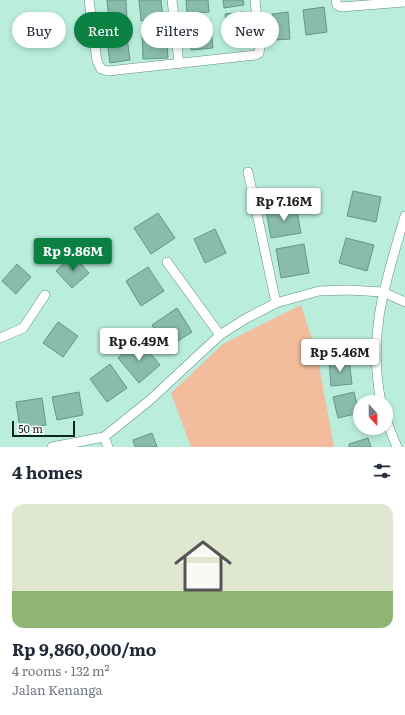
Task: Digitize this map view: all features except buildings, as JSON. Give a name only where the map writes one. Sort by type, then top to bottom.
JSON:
[{"type":"street","points":[[90,0],[97,61],[101,69],[108,71],[252,56],[259,53],[260,47],[255,0]]},
{"type":"street","points":[[172,0],[179,64]]},
{"type":"street","points":[[336,0],[338,5],[341,7],[405,2]]},
{"type":"street","points":[[248,172],[276,303]]},
{"type":"street","points":[[380,395],[376,376],[376,333],[382,292],[405,216]]},
{"type":"street","points":[[167,262],[220,335]]},
{"type":"street","points":[[52,447],[104,437],[150,400],[220,335],[245,319],[276,303],[319,291],[348,290],[382,292],[405,302]]},
{"type":"street","points":[[0,338],[22,328],[45,295]]},
{"type":"street","points":[[392,435],[397,447]]},
{"type":"street","points":[[104,437],[108,447]]},
{"type":"shaded area","points":[[301,305],[317,355],[334,447],[191,447],[171,393],[223,344]]}]
